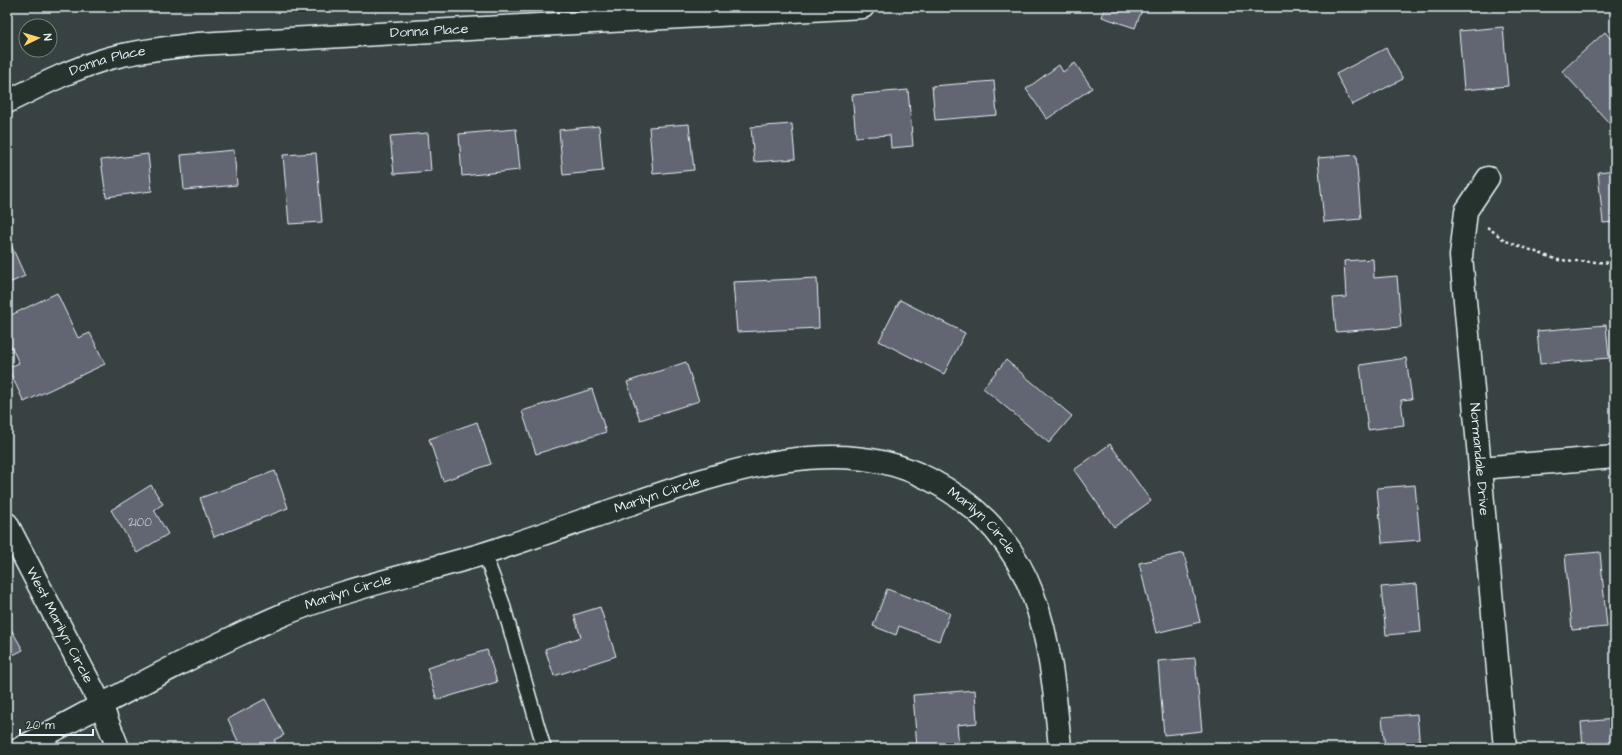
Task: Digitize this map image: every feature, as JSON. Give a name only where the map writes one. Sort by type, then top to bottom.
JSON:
[{"type":"street","name":"Donna Place","points":[[7,102],[59,76],[110,58],[144,51],[198,44],[863,7]]},
{"type":"street","name":"Normandale Drive","points":[[1488,178],[1466,211],[1461,256],[1505,748]]},
{"type":"street","name":"Marilyn Circle","points":[[21,748],[187,661],[273,619],[343,593],[484,553],[690,484],[760,465],[809,458],[832,457],[874,461],[896,466],[927,478],[968,503],[987,520],[1016,557],[1036,602],[1044,631],[1054,682],[1060,748]]},
{"type":"street","points":[[1480,468],[1615,457]]},
{"type":"street","name":"West Marilyn Circle","points":[[7,524],[102,705]]},
{"type":"street","points":[[102,705],[118,748]]},
{"type":"lane","points":[[484,553],[502,601],[544,748]]},
{"type":"path","points":[[1466,211],[1506,241],[1558,260],[1615,263]]},
{"type":"building","points":[[1105,7],[1143,7],[1135,28],[1102,17]]},
{"type":"building","points":[[1503,27],[1508,86],[1464,90],[1459,31]]},
{"type":"building","points":[[1605,32],[1615,44],[1615,64],[1609,70],[1615,78],[1615,120],[1610,124],[1562,71]]},
{"type":"building","points":[[1386,48],[1403,79],[1352,105],[1336,74]]},
{"type":"building","points":[[1075,63],[1092,88],[1047,119],[1026,89],[1059,65],[1063,72]]},
{"type":"building","points":[[994,81],[997,115],[935,120],[932,86]]},
{"type":"building","points":[[908,90],[913,146],[891,148],[890,135],[856,137],[852,95]]},
{"type":"building","points":[[689,124],[694,170],[653,174],[649,127]]},
{"type":"building","points":[[792,124],[795,159],[754,162],[751,127]]},
{"type":"building","points":[[599,126],[603,171],[563,175],[559,130]]},
{"type":"building","points":[[516,129],[520,170],[462,176],[459,134]]},
{"type":"building","points":[[428,133],[431,171],[394,174],[390,136]]},
{"type":"building","points":[[234,150],[237,185],[184,190],[181,155]]},
{"type":"building","points":[[316,153],[322,222],[289,224],[283,155]]},
{"type":"building","points":[[148,154],[152,191],[106,197],[101,160]]},
{"type":"building","points":[[1356,155],[1361,219],[1324,222],[1318,158]]},
{"type":"building","points":[[1615,170],[1615,222],[1603,223],[1598,172]]},
{"type":"building","points":[[7,236],[25,276],[7,284]]},
{"type":"building","points":[[1373,259],[1374,278],[1397,276],[1401,327],[1336,332],[1333,298],[1346,297],[1344,261]]},
{"type":"building","points":[[817,278],[819,328],[737,332],[733,282]]},
{"type":"building","points":[[57,293],[78,338],[90,333],[105,364],[24,402],[8,368],[19,363],[7,338],[7,317]]},
{"type":"building","points":[[900,300],[965,333],[944,374],[879,341]]},
{"type":"building","points":[[1606,325],[1609,358],[1540,364],[1537,331]]},
{"type":"building","points":[[1406,358],[1412,399],[1401,400],[1404,425],[1368,430],[1360,365]]},
{"type":"building","points":[[1006,360],[1072,416],[1049,443],[983,388]]},
{"type":"building","points":[[686,362],[699,401],[640,420],[627,382]]},
{"type":"building","points":[[592,389],[606,432],[536,454],[522,411]]},
{"type":"building","points":[[477,422],[491,464],[443,481],[429,439]]},
{"type":"building","points":[[1110,444],[1151,501],[1114,527],[1074,470]]},
{"type":"building","points":[[275,471],[288,508],[214,537],[200,498]]},
{"type":"building","points":[[151,485],[163,504],[154,510],[168,534],[137,553],[111,510]]},
{"type":"building","points":[[1415,485],[1420,540],[1382,543],[1377,488]]},
{"type":"building","points":[[1600,552],[1607,627],[1572,630],[1565,555]]},
{"type":"building","points":[[1184,553],[1200,622],[1156,633],[1139,563]]},
{"type":"building","points":[[1417,584],[1421,632],[1386,635],[1381,587]]},
{"type":"building","points":[[887,589],[950,613],[939,641],[899,626],[896,635],[873,626]]},
{"type":"building","points":[[600,607],[616,656],[554,676],[545,649],[581,637],[574,615]]},
{"type":"building","points":[[7,622],[23,650],[7,658]]},
{"type":"building","points":[[487,650],[497,682],[437,700],[427,668]]},
{"type":"building","points":[[1195,658],[1202,731],[1164,735],[1158,661]]},
{"type":"building","points":[[7,661],[12,669],[7,672]]},
{"type":"building","points":[[975,690],[977,723],[957,725],[959,748],[917,748],[913,695]]},
{"type":"building","points":[[265,699],[284,735],[274,740],[278,748],[241,748],[228,719]]},
{"type":"building","points":[[1417,714],[1420,748],[1385,748],[1382,717]]},
{"type":"building","points":[[1615,719],[1615,748],[1583,748],[1581,722]]}]
